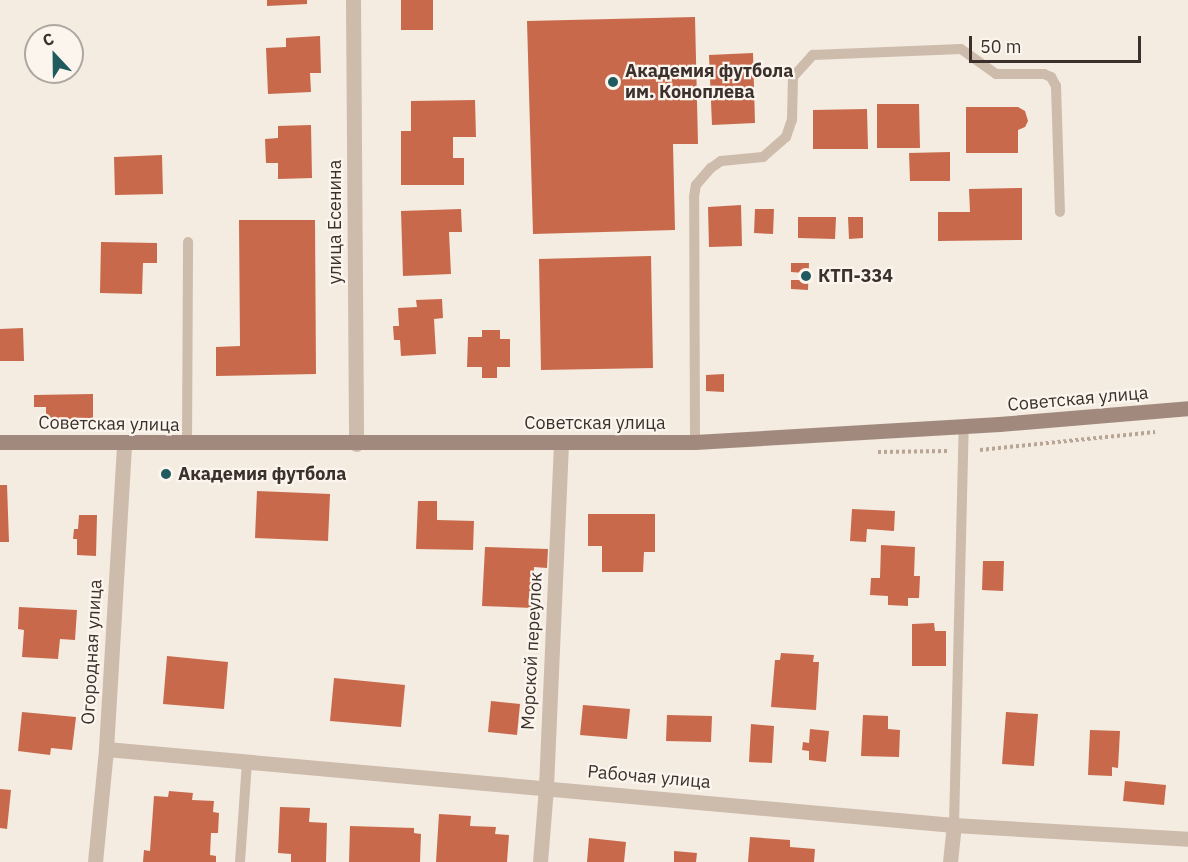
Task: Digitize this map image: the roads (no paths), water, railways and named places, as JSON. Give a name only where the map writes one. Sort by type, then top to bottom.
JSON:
[{"type":"main road","name":"Советская улица","points":[[0,442],[356,444],[695,442],[964,427],[1188,408]]},
{"type":"street","name":"улица Есенина","points":[[353,0],[356,444]]},
{"type":"street","name":"Морской переулок","points":[[540,862],[546,787],[561,442]]},
{"type":"street","name":"Огородная улица","points":[[95,862],[106,749],[124,444]]},
{"type":"street","name":"Рабочая улица","points":[[106,749],[954,825],[1188,839]]},
{"type":"street","points":[[950,862],[954,825]]},
{"type":"lane","points":[[695,442],[694,196],[696,185],[721,161],[764,157],[786,137],[792,120],[793,77],[813,55],[962,49],[996,74],[1044,74],[1051,77],[1056,86],[1060,212]]},
{"type":"lane","points":[[187,444],[188,242]]},
{"type":"lane","points":[[954,825],[964,427]]},
{"type":"lane","points":[[240,862],[247,761]]},
{"type":"place","name":"Академия футбола им. Коноплева","points":[[613,82]]},
{"type":"place","name":"КТП-334","points":[[806,276]]},
{"type":"place","name":"Академия футбола","points":[[166,474]]}]
